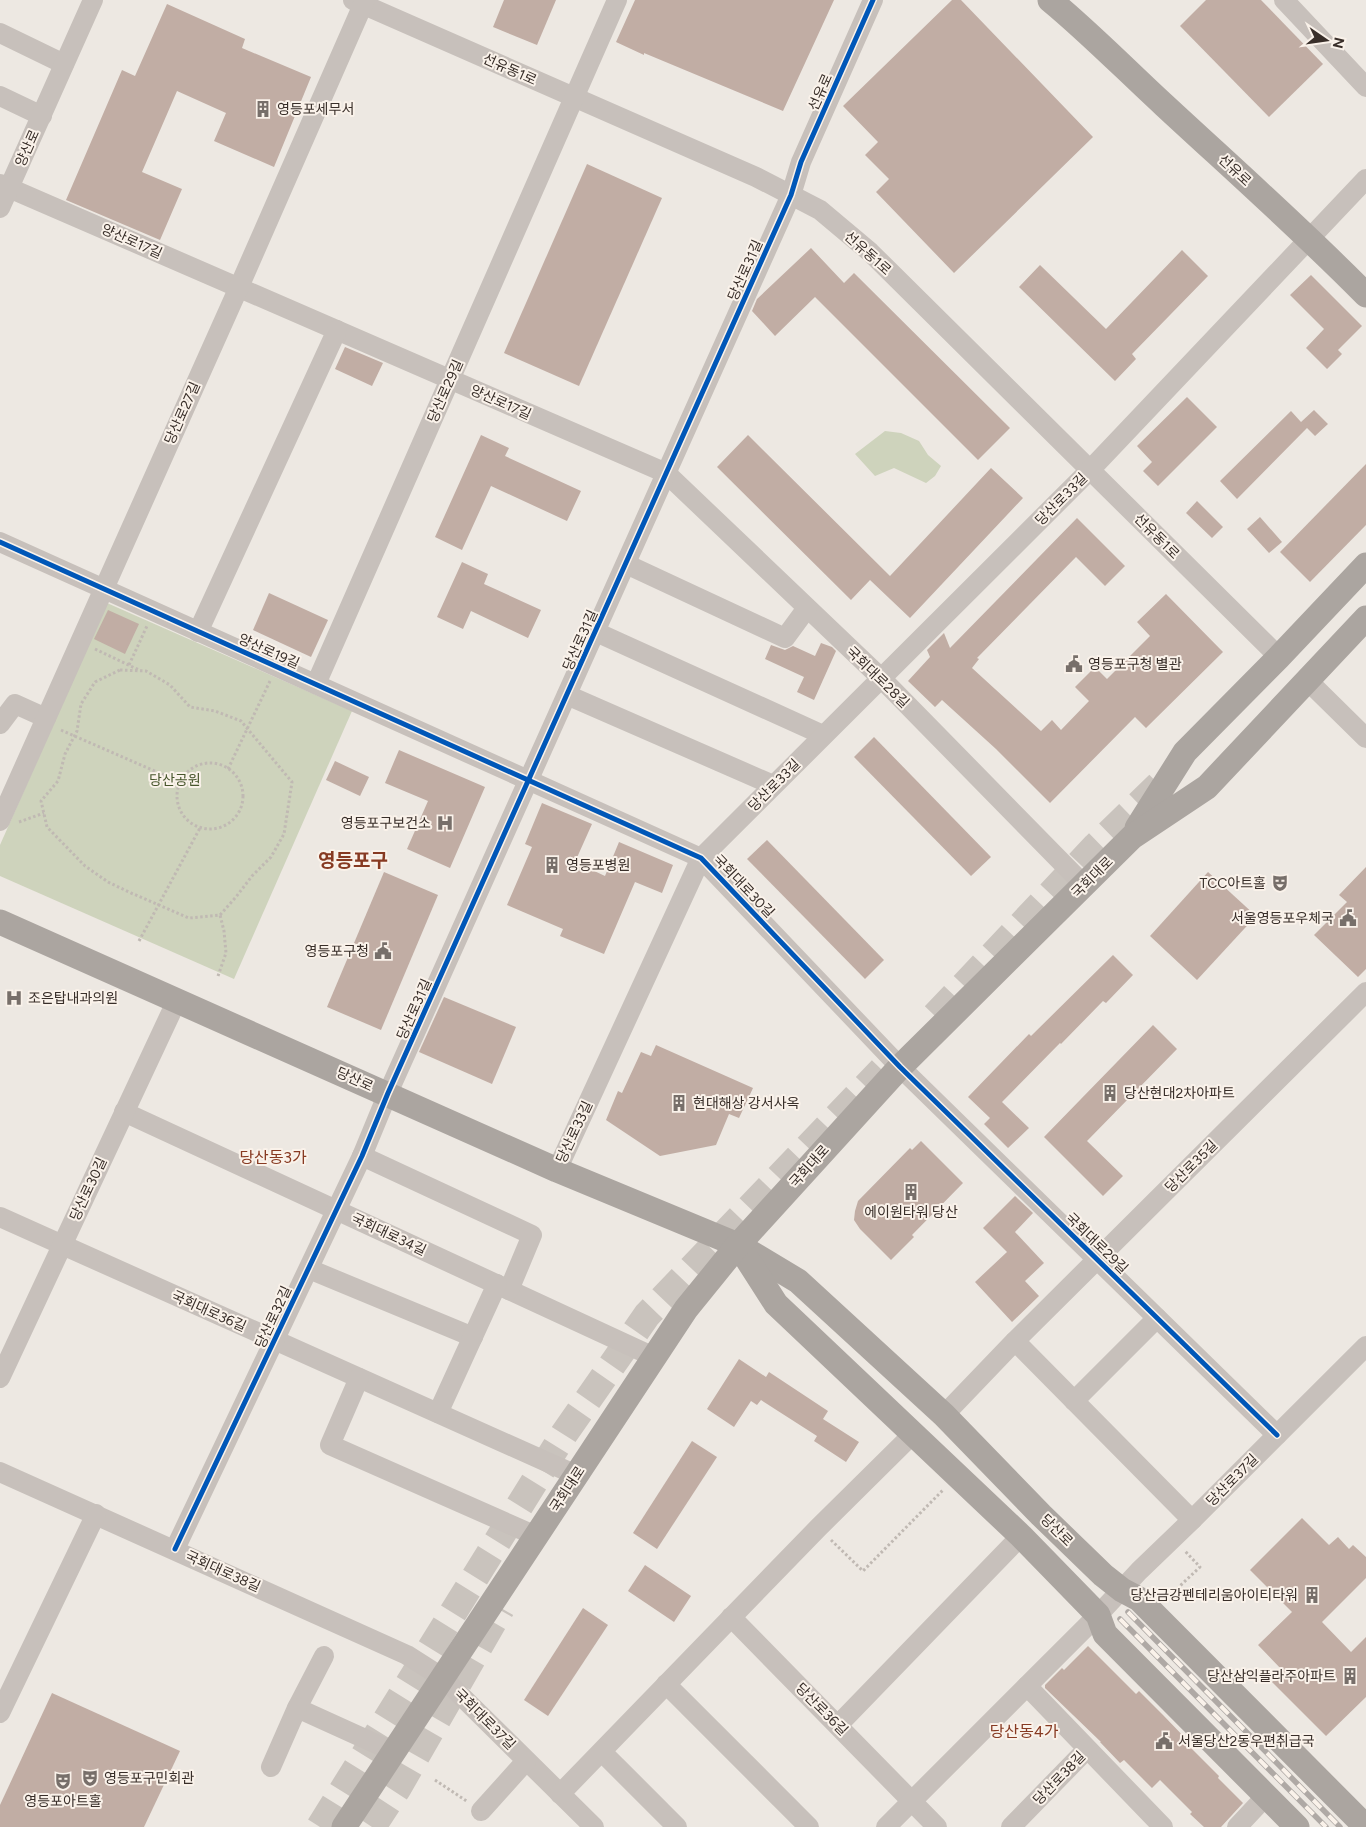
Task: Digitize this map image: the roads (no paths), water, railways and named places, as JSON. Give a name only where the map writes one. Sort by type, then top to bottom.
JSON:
[{"type":"main road","name":"선유로","points":[[1050,0],[1076,21],[1310,239],[1366,295]]},
{"type":"main road","name":"국회대로","points":[[1132,837],[1185,752],[1366,565]]},
{"type":"main road","name":"국회대로","points":[[344,1827],[654,1357],[686,1310],[738,1245],[900,1067],[1132,837],[1207,787],[1366,618]]},
{"type":"main road","name":"당산로","points":[[0,922],[388,1093],[557,1170],[738,1245],[798,1282],[944,1415],[1103,1576],[1139,1600],[1366,1827]]},
{"type":"main road","points":[[738,1245],[776,1304],[1015,1531],[1098,1615],[1105,1634],[1297,1827]]},
{"type":"main road","points":[[1015,1531],[1037,1544],[1049,1546],[1056,1542],[1055,1533],[1048,1521]]},
{"type":"street","name":"양산로","points":[[0,208],[5,186],[42,116],[92,0]]},
{"type":"street","points":[[573,97],[617,0]]},
{"type":"street","name":"선유로","points":[[791,195],[801,162],[873,0]]},
{"type":"street","points":[[1284,0],[1366,87]]},
{"type":"street","name":"선유동1로","points":[[360,1],[756,177],[820,210],[870,252],[1279,657]]},
{"type":"street","name":"당산로27길","points":[[0,821],[238,287],[360,1]]},
{"type":"street","points":[[0,33],[64,64]]},
{"type":"street","name":"양산로","points":[[0,96],[42,116]]},
{"type":"street","name":"당산로29길","points":[[316,684],[573,97]]},
{"type":"street","points":[[1090,470],[1366,179]]},
{"type":"street","name":"양산로17길","points":[[5,186],[666,473]]},
{"type":"street","name":"당산로31길","points":[[388,1093],[791,195]]},
{"type":"street","points":[[198,632],[337,330]]},
{"type":"street","name":"당산로33길","points":[[557,1170],[701,858],[1090,470]]},
{"type":"street","name":"국회대로28길","points":[[666,473],[881,678],[1084,885]]},
{"type":"street","name":"양산로19길","points":[[0,542],[529,780]]},
{"type":"street","points":[[626,564],[785,638],[807,608]]},
{"type":"street","name":"당산로31길","points":[[596,632],[824,736]]},
{"type":"street","points":[[1307,680],[1366,738]]},
{"type":"street","points":[[567,695],[774,785]]},
{"type":"street","points":[[0,724],[15,704],[45,721]]},
{"type":"street","name":"국회대로30길","points":[[529,780],[701,858],[900,1067]]},
{"type":"street","name":"당산로35길","points":[[944,1415],[1097,1259],[1366,992]]},
{"type":"street","name":"당산로30길","points":[[0,1378],[177,1000]]},
{"type":"street","name":"국회대로29길","points":[[900,1067],[1277,1435]]},
{"type":"street","name":"당산로32길","points":[[175,1549],[309,1270],[362,1156],[388,1093]]},
{"type":"street","name":"국회대로34길","points":[[124,1112],[654,1357]]},
{"type":"street","points":[[362,1156],[532,1235],[472,1337],[438,1413]]},
{"type":"street","name":"국회대로36길","points":[[0,1218],[576,1475]]},
{"type":"street","points":[[309,1270],[472,1337]]},
{"type":"street","points":[[1074,1400],[1157,1318]]},
{"type":"street","points":[[1016,1341],[1192,1520]]},
{"type":"street","name":"당산로37길","points":[[1098,1615],[1139,1571],[1366,1346]]},
{"type":"street","points":[[359,1378],[330,1446],[536,1536]]},
{"type":"street","points":[[560,1794],[818,1528],[912,1435]]},
{"type":"street","name":"국회대로38길","points":[[0,1472],[408,1655],[443,1678]]},
{"type":"street","points":[[0,1713],[96,1514]]},
{"type":"street","points":[[838,1725],[1015,1531]]},
{"type":"street","points":[[886,1827],[1098,1615]]},
{"type":"street","name":"당산로36길","points":[[731,1617],[912,1800]]},
{"type":"street","points":[[271,1767],[297,1708],[324,1656]]},
{"type":"street","name":"국회대로37길","points":[[443,1678],[594,1827]]},
{"type":"street","points":[[666,1684],[809,1827]]},
{"type":"street","name":"당산로38길","points":[[1011,1827],[1087,1749],[1026,1686]]},
{"type":"street","points":[[297,1708],[394,1752]]},
{"type":"street","points":[[1087,1749],[1163,1827]]},
{"type":"street","points":[[602,1752],[677,1827]]},
{"type":"street","name":"국회대로37길","points":[[482,1811],[526,1761]]},
{"type":"street","points":[[1237,1827],[1266,1796]]},
{"type":"street","points":[[912,1800],[937,1827]]},
{"type":"tunnel","points":[[935,1016],[1096,846],[1161,783]]},
{"type":"tunnel","points":[[320,1827],[564,1434],[647,1315],[882,1070]]},
{"type":"tunnel","points":[[372,1827],[397,1789],[501,1608]]},
{"type":"railway","points":[[1128,1612],[1340,1827]]},
{"type":"railway","points":[[1120,1619],[1326,1827]]},
{"type":"place","name":"영등포세무서","points":[[263,109]]},
{"type":"place","name":"영등포구청 별관","points":[[1074,664]]},
{"type":"place","name":"영등포구보건소","points":[[445,823]]},
{"type":"place","name":"영등포병원","points":[[552,865]]},
{"type":"place","name":"TCC아트홀","points":[[1280,883]]},
{"type":"place","name":"서울영등포우체국","points":[[1348,918]]},
{"type":"place","name":"영등포구청","points":[[383,951]]},
{"type":"place","name":"조은탑내과의원","points":[[14,998]]},
{"type":"place","name":"당산현대2차아파트","points":[[1110,1093]]},
{"type":"place","name":"현대해상 강서사옥","points":[[679,1103]]},
{"type":"place","name":"에이원타워 당산","points":[[911,1192]]},
{"type":"place","name":"당산금강펜테리움아이티타워","points":[[1312,1595]]},
{"type":"place","name":"당산삼익플라주아파트","points":[[1350,1676]]},
{"type":"place","name":"서울당산2동우편취급국","points":[[1164,1741]]},
{"type":"place","name":"영등포구민회관","points":[[90,1778]]},
{"type":"place","name":"영등포아트홀","points":[[63,1781]]},
{"type":"district","name":"영등포구","points":[[353,860]]},
{"type":"district","name":"당산동3가","points":[[273,1157]]},
{"type":"district","name":"당산동4가","points":[[1024,1731]]},
{"type":"park label","name":"당산공원","points":[[175,780]]}]
